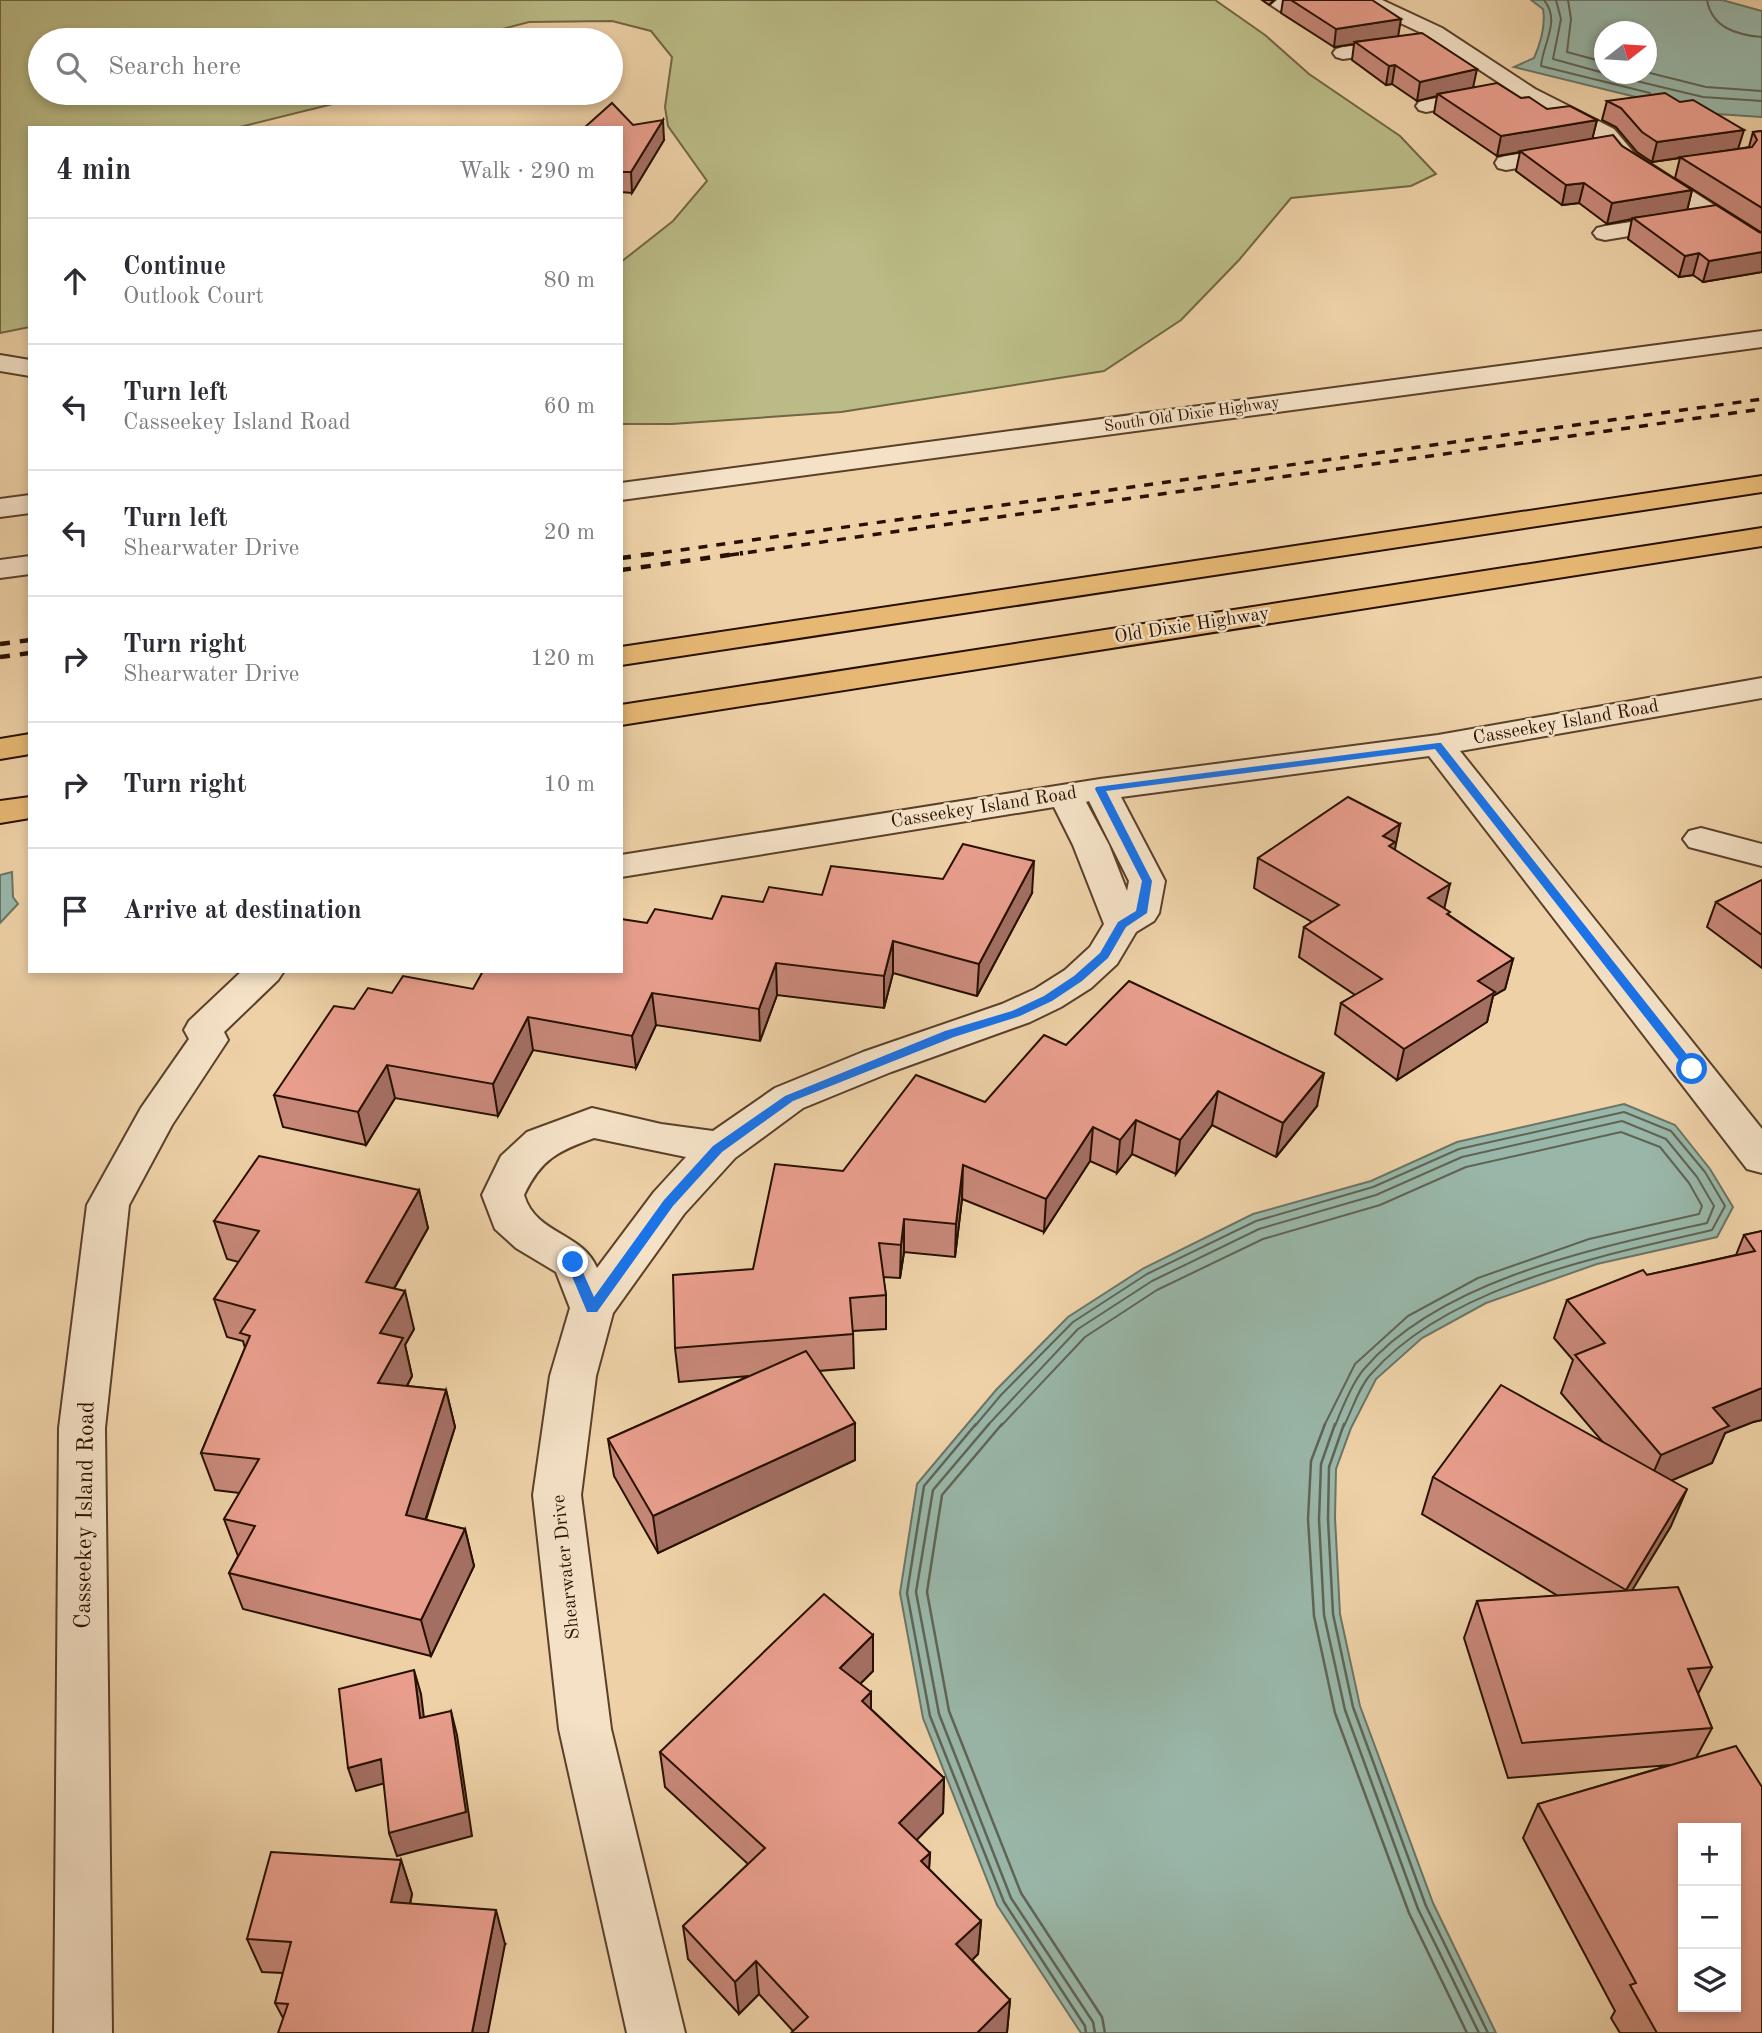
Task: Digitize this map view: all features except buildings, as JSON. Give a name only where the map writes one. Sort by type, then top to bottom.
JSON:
[{"type":"main road","points":[[623,656],[1762,484]]},
{"type":"main road","name":"Old Dixie Highway","points":[[623,715],[1762,537]]},
{"type":"main road","points":[[0,749],[28,744]]},
{"type":"main road","points":[[0,812],[28,807]]},
{"type":"street","points":[[1280,5],[1312,0]]},
{"type":"street","points":[[1367,0],[1447,40],[1522,88],[1606,134],[1627,159],[1759,242]]},
{"type":"street","points":[[1343,53],[1447,40]]},
{"type":"street","points":[[1426,106],[1522,88]]},
{"type":"street","points":[[1573,117],[1607,107]]},
{"type":"street","points":[[1506,163],[1615,145]]},
{"type":"street","points":[[1647,172],[1686,167]]},
{"type":"street","points":[[1605,233],[1715,216]]},
{"type":"street","name":"South Old Dixie Highway","points":[[623,492],[1762,339]]},
{"type":"street","points":[[0,363],[28,368]]},
{"type":"street","points":[[0,508],[28,504]]},
{"type":"street","points":[[0,569],[28,565]]},
{"type":"street","name":"Casseekey Island Road","points":[[623,866],[1100,789],[1438,746],[1762,688]]},
{"type":"street","points":[[1438,746],[1762,1158]]},
{"type":"street","name":"Shearwater Drive","points":[[656,2033],[585,1729],[557,1495],[573,1376],[592,1308],[669,1203],[720,1147],[789,1098],[877,1062],[1016,1013],[1048,998],[1078,979],[1104,956],[1122,924],[1141,913],[1147,881],[1100,789]]},
{"type":"street","points":[[1065,795],[1091,845],[1122,924]]},
{"type":"street","points":[[1700,839],[1762,855]]},
{"type":"street","name":"Casseekey Island Road","points":[[83,2033],[82,1428],[108,1205],[155,1118],[209,1040],[203,1030],[263,973]]},
{"type":"street","points":[[592,1308],[573,1262],[531,1237],[510,1217],[503,1195],[516,1167],[541,1142],[592,1123],[660,1139],[720,1147]]},
{"type":"green space","points":[[0,0],[1215,0],[1265,35],[1309,74],[1400,136],[1436,174],[1411,186],[1291,198],[1239,260],[1181,320],[1104,371],[841,412],[672,424],[623,424],[623,260],[673,221],[707,181],[668,126],[665,107],[672,57],[651,31],[612,21],[529,22],[506,28],[28,28],[28,105],[329,105],[244,126],[28,126],[28,327],[0,333]]},
{"type":"water","points":[[1531,0],[1722,0],[1762,11],[1762,117],[1701,113],[1514,67],[1534,58],[1544,22],[1543,9]]},
{"type":"water","points":[[12,872],[13,897],[18,904],[0,923],[0,875]]},
{"type":"water","points":[[1624,1104],[1675,1125],[1710,1169],[1733,1207],[1717,1237],[1597,1264],[1486,1303],[1422,1338],[1376,1379],[1351,1428],[1336,1469],[1335,1518],[1340,1614],[1360,1706],[1433,1903],[1496,2033],[1081,2033],[997,1905],[923,1718],[900,1593],[917,1484],[996,1390],[1068,1317],[1144,1268],[1253,1214],[1371,1181],[1457,1142]]},
{"type":"railway","points":[[645,555],[1762,399]]},
{"type":"railway","points":[[730,555],[1762,409]]},
{"type":"railway","points":[[623,558],[658,553]]},
{"type":"railway","points":[[623,570],[743,553]]},
{"type":"railway","points":[[0,644],[28,640]]},
{"type":"railway","points":[[0,657],[28,653]]},
{"type":"route","points":[[573,1262],[592,1308],[669,1203],[718,1149],[789,1098],[950,1034],[1016,1013],[1048,998],[1078,979],[1104,956],[1122,924],[1141,913],[1147,881],[1100,789],[1438,746],[1692,1069]]}]
